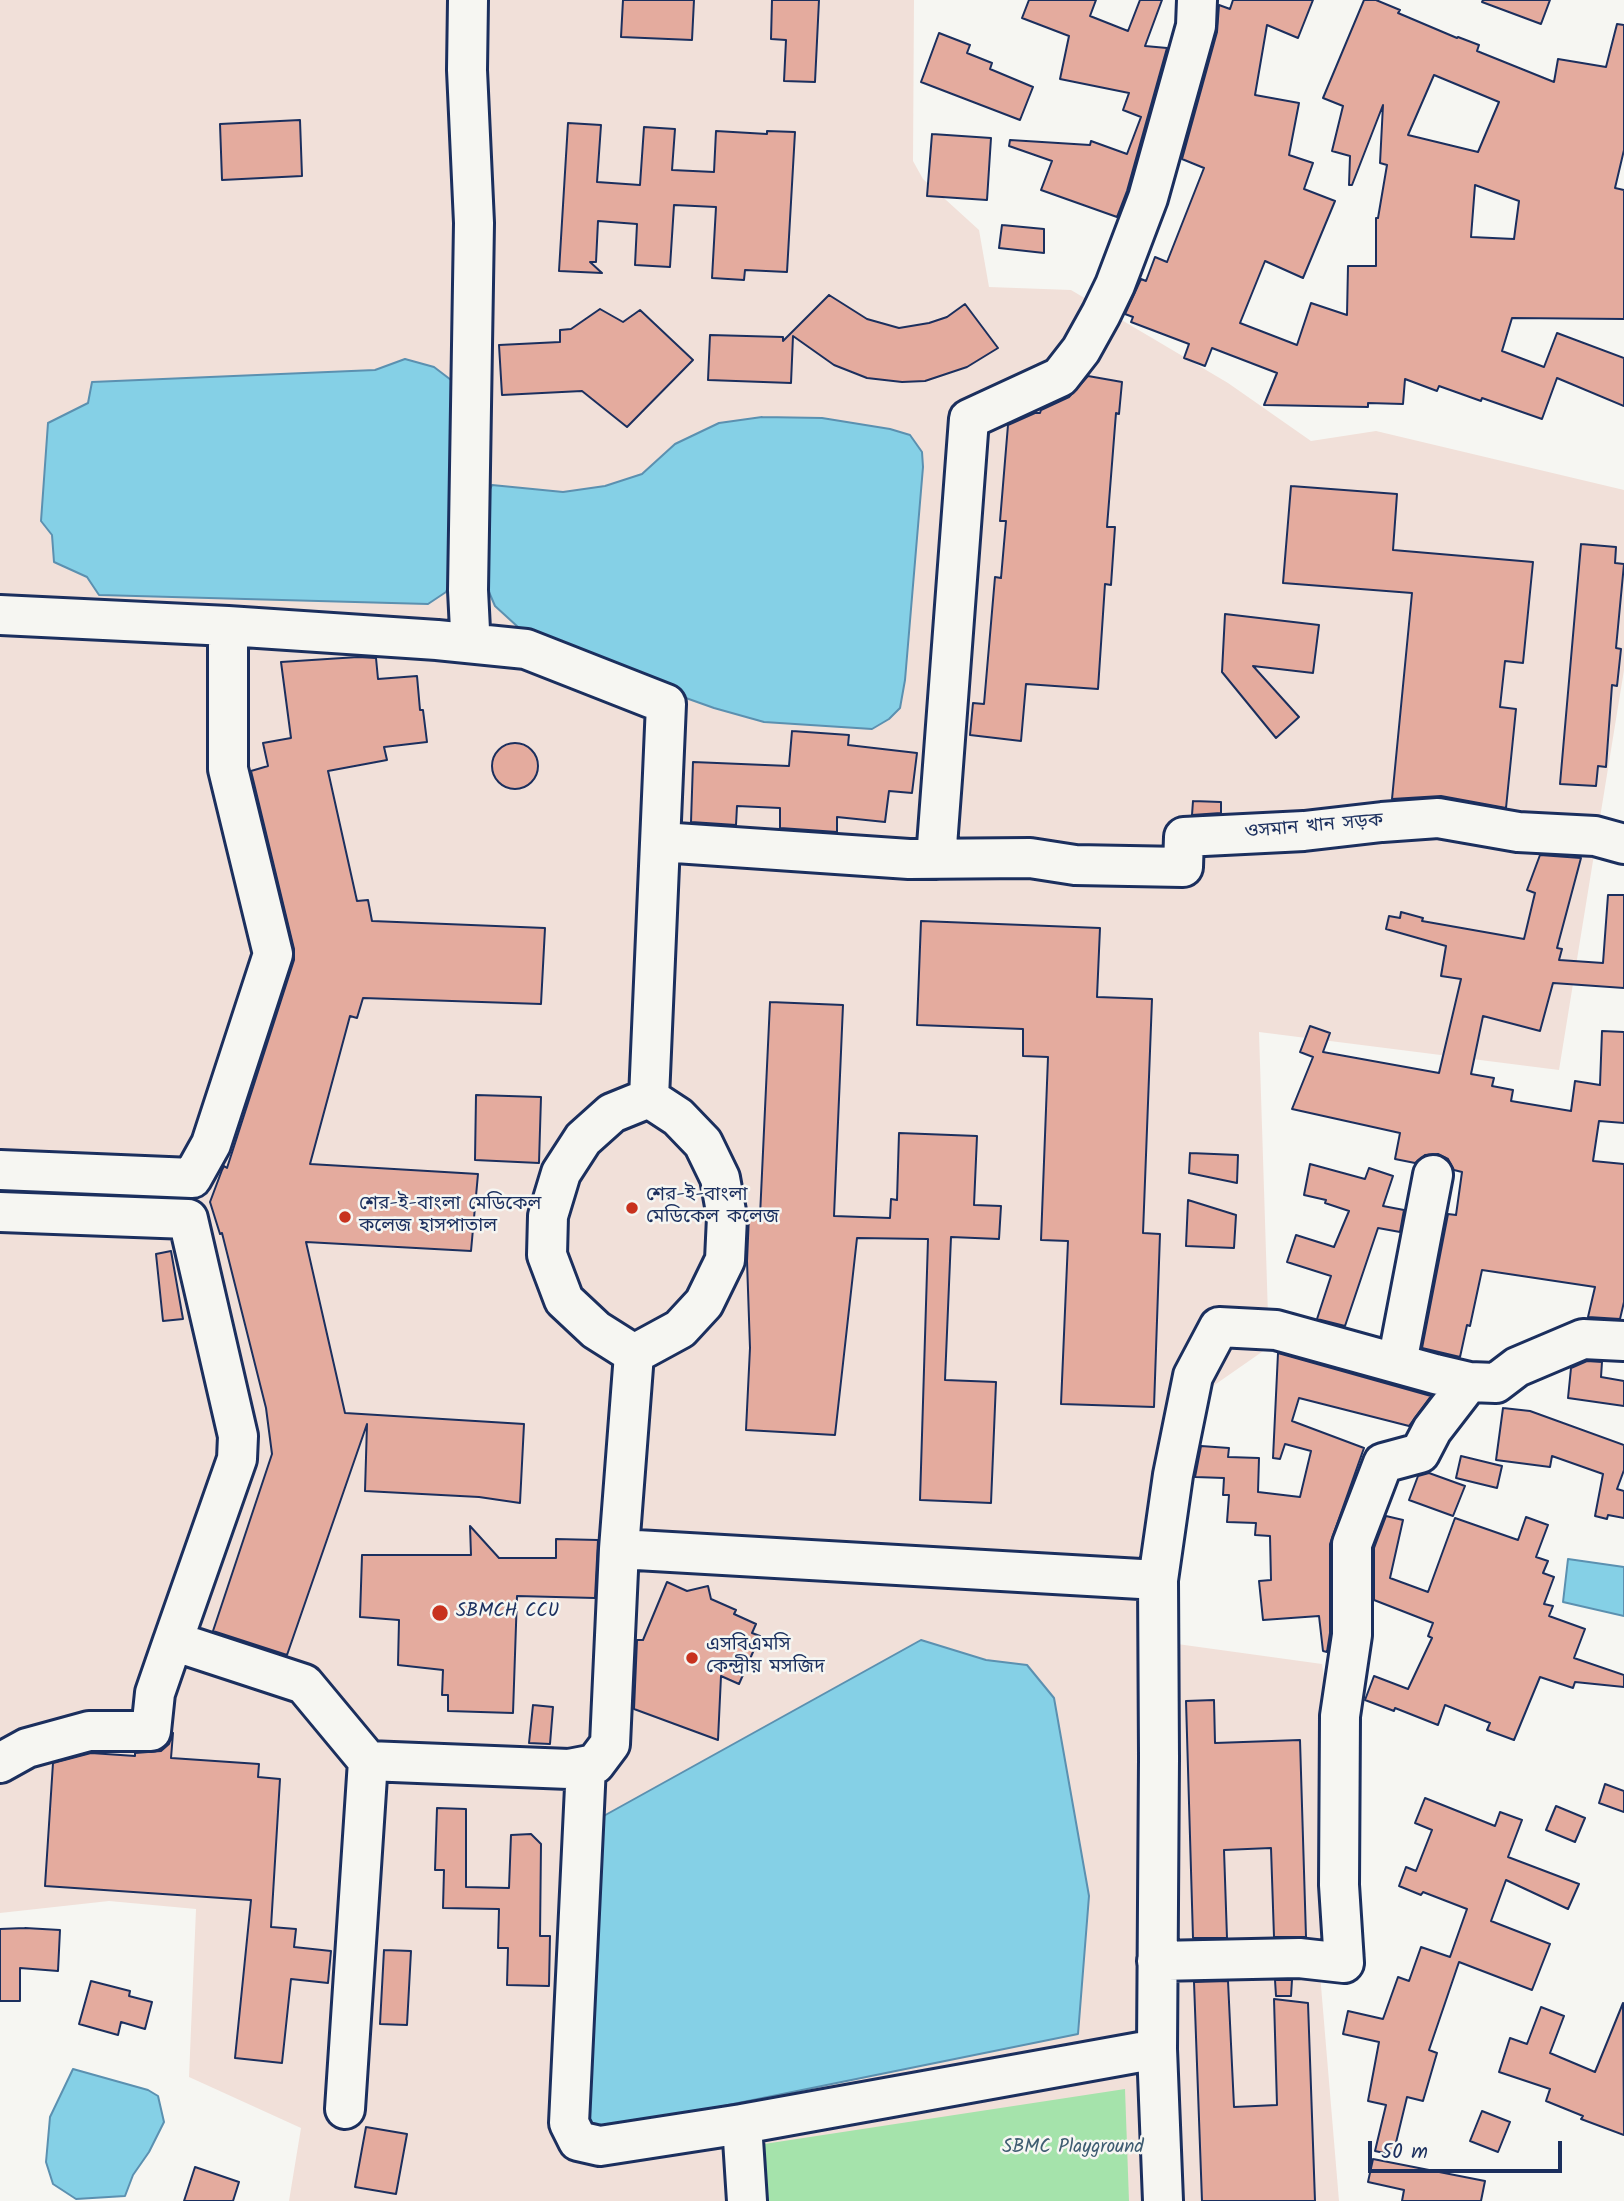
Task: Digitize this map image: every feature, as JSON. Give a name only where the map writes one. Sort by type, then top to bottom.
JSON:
[{"type":"street","points":[[468,0],[467,70],[474,223],[468,590],[470,630]]},
{"type":"street","points":[[661,842],[936,859],[969,419],[1060,377],[1081,350],[1101,314],[1140,225],[1196,26],[1197,0]]},
{"type":"street","points":[[0,615],[228,626],[444,640],[526,649],[666,704],[649,1098]]},
{"type":"street","points":[[0,1763],[27,1748],[89,1731],[151,1731],[155,1693],[237,1459],[238,1436],[188,1219],[192,1178],[211,1144],[273,954],[228,769],[228,626]]},
{"type":"street","name":"ওসমান খান সড়ক","points":[[936,859],[1030,858],[1075,864],[1183,867],[1184,837],[1304,831],[1438,818],[1518,832],[1595,836],[1624,844]]},
{"type":"street","points":[[634,1354],[680,1329],[704,1303],[724,1260],[727,1217],[720,1178],[703,1143],[678,1117],[649,1098]]},
{"type":"street","points":[[634,1354],[596,1330],[564,1300],[547,1255],[548,1216],[561,1173],[583,1139],[612,1113],[649,1098]]},
{"type":"street","points":[[0,1170],[192,1178]]},
{"type":"street","points":[[1397,1363],[1433,1175]]},
{"type":"street","points":[[0,1212],[188,1219]]},
{"type":"street","points":[[1163,2201],[1157,2049],[1158,1580],[1172,1475],[1193,1376],[1219,1327],[1276,1330],[1469,1382],[1496,1383],[1517,1367],[1583,1339],[1624,1341]]},
{"type":"street","points":[[368,1761],[569,1769],[595,1763],[610,1744],[619,1549],[634,1354]]},
{"type":"street","points":[[1157,1961],[1299,1958],[1344,1963],[1339,1885],[1340,1716],[1352,1635],[1352,1544],[1383,1463],[1420,1453],[1432,1430],[1469,1382]]},
{"type":"street","points":[[619,1549],[1158,1580]]},
{"type":"street","points":[[173,1641],[304,1684],[368,1761],[345,2109]]},
{"type":"street","points":[[586,1766],[569,2123],[578,2141],[600,2146],[742,2124],[1157,2049]]},
{"type":"street","points":[[742,2124],[747,2201]]},
{"type":"shaded area","name":"শের-ই-বাংলা মেডিকেল কলেজ","points":[[0,0],[914,0],[913,161],[923,179],[979,230],[989,287],[1071,290],[1228,383],[1311,441],[1376,431],[1624,490],[1624,670],[1559,1070],[1259,1032],[1269,1347],[1203,1393],[1180,1493],[1170,1643],[1322,1664],[1366,1955],[1318,1950],[1339,2201],[289,2201],[301,2128],[189,2077],[196,1909],[109,1901],[0,1913]]},
{"type":"green space","name":"SBMC Playground","points":[[1125,2089],[1129,2201],[768,2201],[764,2144]]},
{"type":"water","points":[[405,359],[434,367],[455,383],[458,567],[446,592],[428,604],[99,595],[87,577],[54,562],[52,535],[41,521],[48,423],[88,403],[92,382],[375,370]]},
{"type":"water","points":[[762,417],[822,418],[890,429],[910,435],[922,452],[923,467],[905,680],[900,708],[889,719],[872,729],[764,722],[714,708],[641,682],[518,627],[495,606],[486,585],[482,505],[492,485],[563,492],[605,486],[642,474],[675,444],[719,423]]},
{"type":"water","points":[[1568,1559],[1624,1567],[1624,1616],[1563,1602]]},
{"type":"water","points":[[921,1640],[986,1660],[1027,1665],[1054,1698],[1089,1896],[1078,2034],[605,2130],[587,2124],[600,1818]]},
{"type":"water","points":[[73,2069],[148,2090],[158,2096],[164,2122],[149,2152],[133,2175],[125,2196],[76,2199],[53,2184],[46,2162],[50,2117]]},
{"type":"building","points":[[623,0],[694,0],[692,40],[621,37]]},
{"type":"building","points":[[772,0],[819,0],[815,82],[784,81],[786,40],[771,39]]},
{"type":"building","points":[[1029,0],[1096,0],[1090,16],[1128,31],[1140,0],[1162,0],[1145,46],[1167,48],[1127,191],[1117,217],[1041,190],[1052,161],[1009,146],[1010,140],[1090,145],[1091,141],[1127,154],[1141,117],[1123,110],[1129,93],[1060,79],[1069,36],[1022,18]]},
{"type":"building","points":[[1233,0],[1313,0],[1298,38],[1267,25],[1255,95],[1299,103],[1289,155],[1313,163],[1304,189],[1335,201],[1303,278],[1265,261],[1240,323],[1297,345],[1311,303],[1347,315],[1348,266],[1376,266],[1376,218],[1387,165],[1380,163],[1383,105],[1352,185],[1349,185],[1350,156],[1332,151],[1343,106],[1323,98],[1364,0],[1376,0],[1400,10],[1398,13],[1479,45],[1477,51],[1554,82],[1558,59],[1606,67],[1617,24],[1624,25],[1624,150],[1615,188],[1624,190],[1624,319],[1512,318],[1502,351],[1544,367],[1557,333],[1624,358],[1624,406],[1557,378],[1542,419],[1482,398],[1481,401],[1439,386],[1437,391],[1405,379],[1403,404],[1368,403],[1368,407],[1264,405],[1277,373],[1212,348],[1205,366],[1184,358],[1189,344],[1131,322],[1133,317],[1125,314],[1141,279],[1146,281],[1155,257],[1167,262],[1204,168],[1182,159],[1217,32],[1219,5],[1230,9]],"holes":[[[1434,75],[1499,102],[1478,152],[1408,135]],[[1475,185],[1519,201],[1514,239],[1471,237]]]},
{"type":"building","points":[[1550,0],[1541,24],[1482,2]]},
{"type":"building","points":[[939,33],[970,45],[967,53],[992,63],[990,69],[1033,87],[1020,120],[921,82]]},
{"type":"building","points":[[300,120],[302,176],[222,180],[220,124]]},
{"type":"building","points":[[568,123],[601,125],[597,182],[640,185],[644,127],[675,129],[672,170],[714,172],[716,131],[767,134],[767,131],[795,132],[787,272],[745,270],[744,280],[712,278],[716,207],[674,205],[670,267],[635,265],[637,224],[598,221],[596,262],[590,262],[602,273],[559,271]]},
{"type":"building","points":[[932,134],[991,138],[987,200],[927,196]]},
{"type":"building","points":[[1002,225],[1044,229],[1044,253],[999,248]]},
{"type":"building","points":[[829,295],[867,319],[899,328],[947,317],[965,304],[998,348],[967,367],[925,381],[902,382],[867,378],[834,365],[793,336],[791,383],[708,380],[710,335],[783,337],[783,341]]},
{"type":"building","points":[[600,309],[623,322],[640,310],[693,360],[627,427],[582,391],[502,395],[499,345],[560,342],[560,330],[571,329]]},
{"type":"building","points":[[1088,376],[1122,382],[1119,414],[1116,413],[1107,527],[1115,527],[1111,585],[1105,584],[1098,689],[1026,684],[1021,741],[970,735],[973,703],[984,704],[995,577],[1001,578],[1006,521],[1000,521],[1008,425],[1040,413],[1041,410],[1069,397]]},
{"type":"building","points":[[1291,486],[1397,494],[1393,550],[1533,562],[1523,663],[1505,661],[1500,707],[1516,709],[1506,808],[1441,796],[1392,799],[1412,593],[1283,583]]},
{"type":"building","points":[[1581,544],[1616,547],[1615,563],[1624,564],[1616,648],[1621,649],[1617,686],[1612,685],[1606,767],[1598,766],[1596,786],[1560,784]]},
{"type":"building","points":[[1225,614],[1319,625],[1313,673],[1253,666],[1299,717],[1276,738],[1222,672]]},
{"type":"building","name":"শের-ই-বাংলা মেডিকেল কলেজ হাসপাতাল","points":[[376,658],[378,679],[417,676],[420,710],[423,710],[427,742],[384,747],[387,760],[328,771],[357,901],[368,900],[372,921],[545,928],[541,1004],[363,998],[357,1018],[350,1016],[310,1164],[478,1174],[471,1251],[306,1242],[345,1413],[524,1424],[520,1503],[479,1497],[365,1491],[367,1424],[287,1655],[213,1631],[272,1454],[266,1408],[222,1233],[220,1234],[210,1202],[224,1166],[227,1168],[294,960],[294,949],[251,771],[268,766],[263,743],[291,738],[281,662]]},
{"type":"building","points":[[792,731],[849,735],[848,745],[917,753],[912,793],[889,791],[885,822],[837,817],[837,832],[780,828],[780,808],[737,806],[736,825],[691,822],[693,762],[789,766]]},
{"type":"building","points":[[515,743],[531,750],[538,766],[531,782],[515,789],[499,782],[492,766],[499,750]]},
{"type":"building","points":[[1193,801],[1221,802],[1221,813],[1192,815]]},
{"type":"building","points":[[1540,855],[1581,858],[1557,948],[1562,949],[1559,960],[1603,963],[1608,895],[1624,895],[1624,988],[1553,983],[1540,1031],[1483,1016],[1471,1074],[1494,1078],[1492,1086],[1513,1090],[1511,1101],[1571,1111],[1575,1081],[1600,1085],[1602,1031],[1624,1032],[1624,1123],[1599,1121],[1593,1161],[1624,1164],[1624,1302],[1620,1319],[1588,1317],[1595,1287],[1482,1270],[1460,1357],[1422,1348],[1448,1214],[1456,1215],[1462,1172],[1454,1170],[1448,1159],[1438,1154],[1425,1155],[1415,1163],[1395,1159],[1400,1133],[1292,1109],[1313,1057],[1300,1052],[1310,1026],[1330,1033],[1323,1052],[1439,1073],[1461,979],[1441,976],[1446,946],[1386,929],[1389,916],[1400,918],[1401,912],[1423,918],[1422,921],[1524,939],[1535,893],[1527,890]]},
{"type":"building","points":[[921,921],[1100,928],[1097,997],[1152,999],[1143,1233],[1160,1234],[1154,1407],[1061,1404],[1068,1241],[1041,1240],[1048,1057],[1023,1056],[1023,1029],[917,1025]]},
{"type":"building","points":[[770,1002],[843,1005],[834,1216],[890,1218],[891,1199],[897,1200],[899,1133],[977,1136],[974,1205],[1001,1206],[999,1239],[951,1237],[945,1380],[996,1382],[991,1503],[920,1500],[928,1239],[857,1238],[835,1435],[746,1430],[750,1348],[747,1261],[749,1215],[760,1216]]},
{"type":"building","points":[[476,1095],[541,1097],[539,1163],[475,1160]]},
{"type":"building","points":[[1190,1153],[1238,1155],[1237,1183],[1189,1173]]},
{"type":"building","points":[[1310,1164],[1365,1179],[1369,1168],[1393,1176],[1383,1206],[1404,1210],[1400,1232],[1378,1228],[1345,1326],[1317,1319],[1331,1276],[1287,1262],[1296,1235],[1334,1247],[1349,1211],[1325,1203],[1326,1200],[1304,1195]]},
{"type":"building","points":[[1188,1200],[1236,1215],[1234,1248],[1186,1246]]},
{"type":"building","points":[[171,1251],[183,1319],[163,1321],[156,1254]]},
{"type":"building","points":[[1278,1353],[1431,1396],[1409,1426],[1299,1398],[1292,1421],[1364,1448],[1330,1544],[1330,1633],[1327,1652],[1323,1651],[1319,1616],[1263,1620],[1259,1581],[1271,1580],[1270,1536],[1255,1535],[1256,1523],[1227,1522],[1229,1495],[1223,1495],[1224,1478],[1195,1477],[1201,1446],[1229,1448],[1228,1457],[1259,1458],[1258,1492],[1300,1497],[1311,1451],[1285,1444],[1280,1459],[1273,1458]]},
{"type":"building","points":[[1587,1361],[1602,1362],[1601,1377],[1624,1381],[1624,1406],[1568,1398],[1571,1368]]},
{"type":"building","points":[[1503,1408],[1530,1411],[1624,1445],[1624,1470],[1617,1489],[1624,1491],[1624,1518],[1608,1515],[1607,1519],[1595,1516],[1603,1474],[1552,1456],[1550,1467],[1496,1460]]},
{"type":"building","points":[[1461,1456],[1502,1466],[1497,1488],[1456,1478]]},
{"type":"building","points":[[1429,1473],[1465,1486],[1453,1516],[1409,1500],[1418,1476]]},
{"type":"building","points":[[1386,1516],[1403,1520],[1390,1578],[1428,1592],[1455,1518],[1518,1540],[1526,1517],[1548,1525],[1536,1557],[1548,1561],[1543,1573],[1554,1577],[1544,1604],[1553,1606],[1549,1616],[1585,1629],[1574,1658],[1624,1675],[1624,1687],[1575,1682],[1573,1688],[1540,1677],[1514,1740],[1487,1730],[1490,1723],[1445,1705],[1438,1725],[1395,1708],[1394,1711],[1365,1700],[1374,1676],[1408,1689],[1432,1638],[1428,1636],[1433,1623],[1374,1600],[1374,1548]]},
{"type":"building","points":[[470,1526],[499,1558],[556,1558],[556,1539],[598,1540],[595,1598],[517,1596],[513,1713],[448,1711],[448,1695],[442,1695],[443,1670],[398,1665],[399,1620],[360,1617],[362,1555],[471,1555]]},
{"type":"building","name":"এসবিএমসি কেন্দ্রীয় মসজিদ","points":[[667,1582],[687,1591],[708,1586],[711,1599],[736,1610],[734,1614],[756,1624],[752,1633],[760,1636],[739,1684],[721,1676],[718,1740],[634,1709],[637,1640],[643,1640]]},
{"type":"building","points":[[1214,1700],[1215,1743],[1300,1740],[1306,1937],[1274,1937],[1271,1848],[1224,1850],[1227,1938],[1193,1938],[1186,1701]]},
{"type":"building","points":[[533,1705],[553,1707],[550,1744],[529,1743]]},
{"type":"building","points":[[173,1733],[171,1758],[259,1764],[258,1777],[280,1779],[271,1927],[296,1929],[294,1947],[331,1951],[328,1983],[291,1979],[282,2063],[235,2058],[251,1900],[45,1886],[53,1763],[91,1753],[135,1756],[135,1753],[161,1751],[169,1744]]},
{"type":"building","points":[[1605,1784],[1624,1791],[1624,1812],[1599,1803]]},
{"type":"building","points":[[1425,1798],[1495,1826],[1500,1812],[1522,1820],[1508,1857],[1579,1884],[1568,1909],[1506,1880],[1491,1921],[1550,1944],[1532,1990],[1459,1962],[1429,2050],[1437,2053],[1423,2101],[1407,2097],[1393,2155],[1375,2151],[1386,2105],[1368,2101],[1379,2042],[1343,2034],[1348,2011],[1383,2019],[1398,1977],[1409,1981],[1421,1947],[1450,1957],[1467,1909],[1399,1886],[1406,1867],[1416,1871],[1432,1830],[1415,1823]]},
{"type":"building","points":[[1556,1806],[1585,1818],[1575,1842],[1546,1830]]},
{"type":"building","points":[[437,1808],[466,1809],[466,1887],[509,1888],[511,1835],[531,1834],[541,1844],[540,1936],[550,1936],[549,1986],[507,1985],[508,1948],[498,1948],[499,1909],[443,1908],[444,1870],[435,1870]]},
{"type":"building","points":[[0,1929],[60,1930],[58,1971],[20,1968],[20,2001],[0,2001]]},
{"type":"building","points":[[384,1950],[411,1951],[407,2025],[380,2024]]},
{"type":"building","points":[[1275,1980],[1292,1980],[1291,1996],[1276,1996]]},
{"type":"building","points":[[91,1981],[130,1991],[129,1996],[152,2002],[145,2029],[121,2022],[118,2035],[79,2024]]},
{"type":"building","points":[[1228,1981],[1234,2107],[1277,2105],[1274,1999],[1308,2003],[1315,2201],[1202,2201],[1194,1982]]},
{"type":"building","points":[[1623,2003],[1624,2135],[1581,2119],[1583,2116],[1546,2101],[1550,2089],[1499,2072],[1510,2038],[1527,2044],[1541,2007],[1564,2016],[1550,2053],[1595,2072]]},
{"type":"building","points":[[1482,2111],[1510,2122],[1498,2152],[1470,2141]]},
{"type":"building","points":[[366,2127],[407,2134],[396,2194],[355,2187]]},
{"type":"building","points":[[1373,2159],[1485,2181],[1481,2201],[1402,2201],[1404,2190],[1368,2182]]},
{"type":"building","points":[[195,2167],[239,2182],[233,2201],[184,2201]]},
{"type":"place","name":"শের-ই-বাংলা মেডিকেল কলেজ","points":[[632,1208]]},
{"type":"place","name":"শের-ই-বাংলা মেডিকেল কলেজ হাসপাতাল","points":[[345,1217]]},
{"type":"place","name":"SBMCH CCU","points":[[440,1613]]},
{"type":"place","name":"এসবিএমসি কেন্দ্রীয় মসজিদ","points":[[692,1658]]}]
